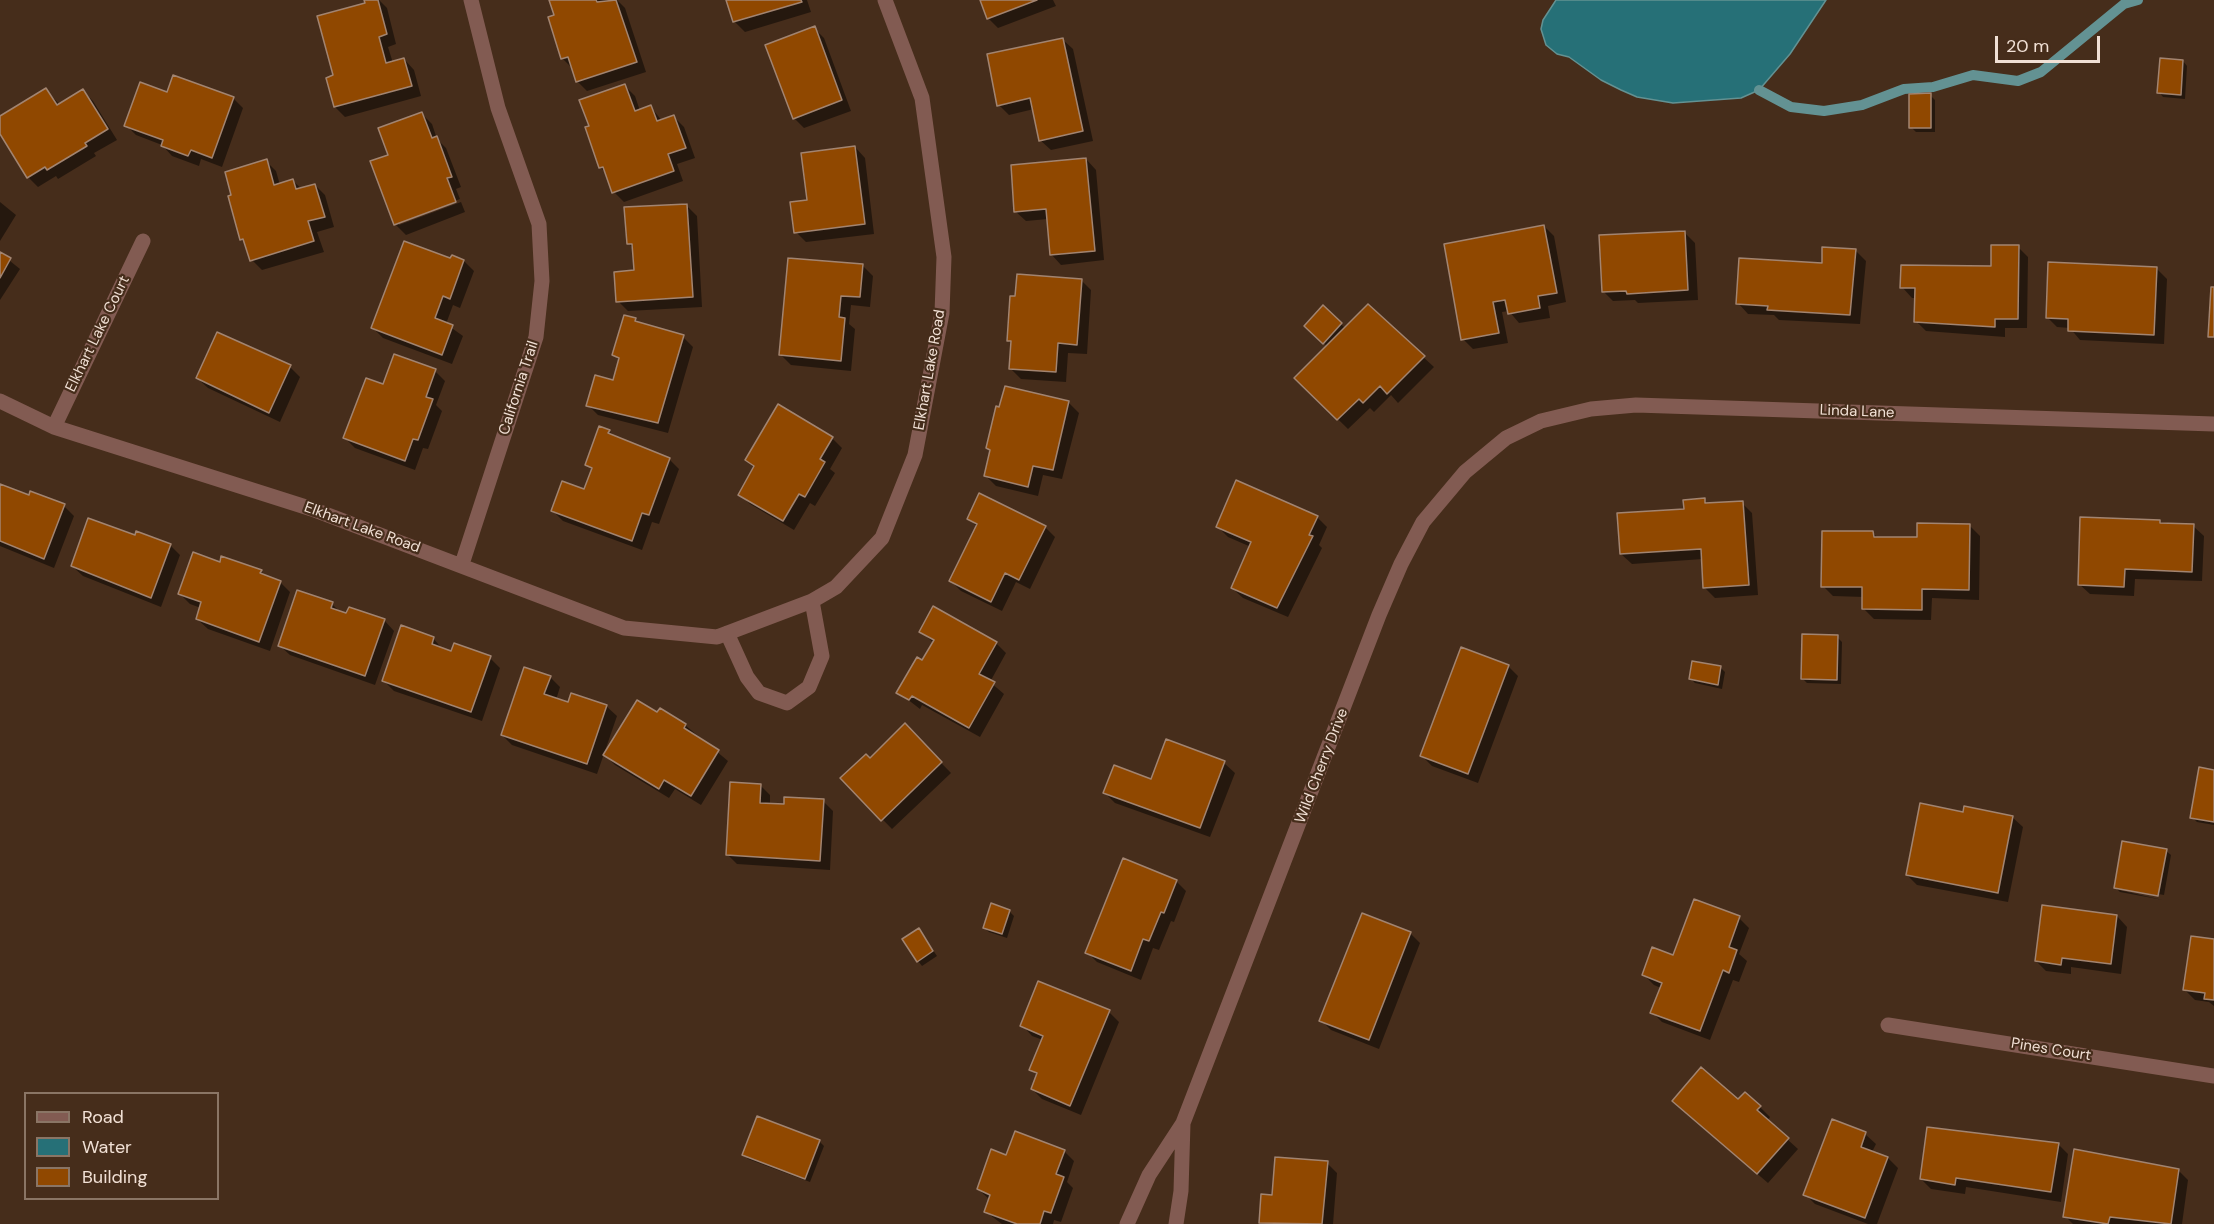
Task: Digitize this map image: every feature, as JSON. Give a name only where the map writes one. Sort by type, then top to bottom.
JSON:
[{"type":"street","name":"California Trail","points":[[462,564],[536,337],[542,281],[539,224],[498,108],[471,0]]},
{"type":"street","name":"Elkhart Lake Road","points":[[0,401],[54,427],[312,509],[462,564],[624,628],[717,637],[812,601],[836,587],[882,538],[915,455],[942,313],[944,257],[922,98],[885,0]]},
{"type":"street","name":"Elkhart Lake Court","points":[[54,427],[143,241]]},
{"type":"street","name":"Linda Lane","points":[[1506,438],[1541,421],[1591,409],[1636,405],[2214,424]]},
{"type":"street","name":"Wild Cherry Drive","points":[[1127,1224],[1149,1175],[1183,1123],[1401,564],[1423,522],[1465,472],[1506,438]]},
{"type":"street","points":[[727,633],[747,677],[759,693],[787,703],[809,687],[822,656],[812,601]]},
{"type":"street","name":"Pines Court","points":[[1888,1025],[2214,1076]]},
{"type":"street","name":"Wild Cherry Drive","points":[[1176,1224],[1181,1191],[1183,1123]]},
{"type":"water","points":[[1556,0],[1826,0],[1790,54],[1759,90],[1741,98],[1673,103],[1637,97],[1621,90],[1601,80],[1569,57],[1557,54],[1546,45],[1541,29],[1543,20]]},
{"type":"building","points":[[364,0],[378,0],[387,34],[379,37],[386,63],[404,58],[412,86],[334,107],[326,78],[333,75],[317,16],[365,3]]},
{"type":"building","points":[[549,0],[596,0],[597,2],[616,0],[637,62],[576,82],[568,57],[561,59],[548,17],[554,15]]},
{"type":"building","points":[[726,0],[801,0],[802,2],[733,22]]},
{"type":"building","points":[[980,0],[1037,0],[987,19]]},
{"type":"building","points":[[815,26],[842,100],[793,119],[765,45]]},
{"type":"building","points":[[1063,38],[1083,131],[1039,141],[1030,98],[997,106],[987,54]]},
{"type":"building","points":[[2160,58],[2183,60],[2181,95],[2157,93]]},
{"type":"building","points":[[173,75],[234,97],[212,158],[191,150],[188,156],[161,146],[163,140],[124,126],[140,82],[167,92]]},
{"type":"building","points":[[625,84],[635,111],[651,105],[657,121],[674,115],[686,148],[668,154],[674,171],[612,193],[603,167],[599,168],[585,127],[589,126],[579,100]]},
{"type":"building","points":[[46,88],[57,105],[83,89],[108,129],[85,143],[87,146],[47,170],[45,167],[27,178],[0,134],[0,116]]},
{"type":"building","points":[[1931,93],[1931,128],[1909,128],[1909,94]]},
{"type":"building","points":[[422,112],[432,138],[437,136],[452,177],[447,178],[456,202],[394,225],[370,161],[388,155],[378,128]]},
{"type":"building","points":[[855,146],[865,224],[794,233],[790,202],[807,200],[801,153]]},
{"type":"building","points":[[1086,158],[1095,251],[1050,255],[1046,209],[1014,212],[1011,165]]},
{"type":"building","points":[[267,159],[274,185],[293,179],[296,189],[315,184],[325,217],[308,221],[314,241],[250,261],[243,239],[240,240],[228,196],[231,195],[225,172]]},
{"type":"building","points":[[687,204],[693,297],[616,302],[614,272],[634,270],[632,244],[627,244],[624,207]]},
{"type":"building","points":[[1544,225],[1557,293],[1538,296],[1540,308],[1508,314],[1505,300],[1493,302],[1499,333],[1461,340],[1444,244]]},
{"type":"building","points":[[1685,231],[1688,290],[1627,294],[1626,291],[1602,292],[1599,235]]},
{"type":"building","points":[[404,241],[450,258],[452,255],[464,260],[450,299],[443,296],[435,318],[453,325],[442,355],[371,328]]},
{"type":"building","points":[[1991,245],[2019,245],[2018,319],[1995,319],[1995,327],[1914,322],[1915,288],[1900,288],[1901,265],[1991,266]]},
{"type":"building","points":[[1822,247],[1856,249],[1850,315],[1767,310],[1768,306],[1736,304],[1739,258],[1822,263]]},
{"type":"building","points":[[0,252],[11,258],[0,278]]},
{"type":"building","points":[[788,258],[863,264],[860,297],[841,296],[839,317],[845,318],[841,361],[779,355]]},
{"type":"building","points":[[2048,262],[2157,267],[2154,335],[2068,331],[2068,319],[2046,318]]},
{"type":"building","points":[[1017,274],[1082,279],[1077,345],[1058,343],[1056,372],[1009,369],[1011,341],[1007,341],[1010,296],[1015,296]]},
{"type":"building","points":[[2211,287],[2214,287],[2214,337],[2208,337]]},
{"type":"building","points":[[1368,304],[1425,356],[1387,394],[1380,386],[1363,403],[1359,399],[1337,420],[1294,378]]},
{"type":"building","points":[[1323,305],[1342,323],[1323,344],[1304,326]]},
{"type":"building","points":[[624,315],[636,318],[635,321],[684,335],[658,423],[586,406],[595,375],[613,380],[619,358],[612,355]]},
{"type":"building","points":[[217,332],[291,365],[269,413],[196,378]]},
{"type":"building","points":[[394,354],[436,369],[426,397],[433,399],[418,440],[413,439],[405,461],[343,438],[366,378],[383,384]]},
{"type":"building","points":[[1005,386],[1069,401],[1053,470],[1033,466],[1028,487],[984,476],[990,450],[986,448],[996,406],[999,407]]},
{"type":"building","points":[[778,404],[833,437],[820,459],[825,462],[805,497],[799,494],[783,521],[738,495],[754,466],[745,460]]},
{"type":"building","points":[[599,426],[610,430],[608,433],[670,458],[649,515],[642,513],[632,541],[551,511],[562,481],[584,489],[592,468],[585,465]]},
{"type":"building","points":[[1236,480],[1318,516],[1309,535],[1313,536],[1277,608],[1231,588],[1251,542],[1216,527]]},
{"type":"building","points":[[0,484],[29,495],[30,491],[65,504],[44,559],[0,541]]},
{"type":"building","points":[[979,493],[1046,526],[1019,580],[1005,573],[991,602],[949,581],[977,524],[967,519]]},
{"type":"building","points":[[1705,498],[1705,503],[1743,501],[1749,585],[1703,588],[1701,549],[1620,554],[1617,513],[1684,509],[1683,500]]},
{"type":"building","points":[[2080,517],[2160,520],[2160,523],[2194,524],[2192,572],[2125,569],[2124,587],[2078,585]]},
{"type":"building","points":[[88,518],[135,535],[136,531],[171,544],[151,598],[71,566]]},
{"type":"building","points":[[1917,523],[1970,524],[1969,590],[1922,589],[1922,610],[1862,609],[1862,587],[1821,587],[1822,531],[1873,531],[1874,537],[1917,537]]},
{"type":"building","points":[[193,552],[220,562],[221,556],[262,570],[260,573],[281,581],[259,642],[196,619],[201,602],[178,594]]},
{"type":"building","points":[[297,590],[333,602],[331,608],[346,613],[349,607],[385,619],[365,676],[278,646]]},
{"type":"building","points":[[933,606],[997,642],[979,674],[995,682],[969,728],[912,696],[909,700],[896,693],[917,657],[922,660],[934,640],[919,632]]},
{"type":"building","points":[[401,625],[434,637],[432,644],[451,651],[454,643],[491,656],[471,712],[382,681]]},
{"type":"building","points":[[1802,634],[1838,635],[1837,680],[1801,679]]},
{"type":"building","points":[[1461,647],[1509,665],[1468,774],[1420,756]]},
{"type":"building","points":[[1692,661],[1721,666],[1718,685],[1689,679]]},
{"type":"building","points":[[524,667],[551,676],[544,694],[568,702],[571,693],[607,705],[587,764],[501,735]]},
{"type":"building","points":[[637,700],[657,712],[660,708],[686,724],[684,728],[719,750],[691,796],[664,780],[659,789],[603,755]]},
{"type":"building","points":[[905,723],[942,762],[881,821],[840,778],[866,754],[870,758]]},
{"type":"building","points":[[1166,739],[1225,761],[1200,828],[1103,793],[1114,765],[1151,779]]},
{"type":"building","points":[[2199,767],[2214,770],[2214,822],[2190,818]]},
{"type":"building","points":[[730,782],[761,784],[760,803],[784,804],[784,797],[824,799],[820,861],[726,855]]},
{"type":"building","points":[[1920,803],[1963,812],[1964,806],[2013,816],[1998,893],[1906,875]]},
{"type":"building","points":[[2122,841],[2167,849],[2158,896],[2114,888]]},
{"type":"building","points":[[1123,858],[1177,880],[1164,913],[1161,912],[1149,941],[1143,939],[1131,971],[1085,953]]},
{"type":"building","points":[[1694,899],[1740,916],[1729,947],[1737,950],[1729,973],[1723,970],[1700,1031],[1650,1013],[1662,983],[1642,975],[1652,947],[1673,955]]},
{"type":"building","points":[[991,903],[1010,910],[1002,934],[983,928]]},
{"type":"building","points":[[2042,905],[2117,915],[2111,964],[2062,958],[2061,965],[2035,961]]},
{"type":"building","points":[[1362,913],[1411,932],[1369,1040],[1319,1021]]},
{"type":"building","points":[[919,928],[933,951],[917,962],[902,939]]},
{"type":"building","points":[[2191,936],[2214,939],[2214,1000],[2204,999],[2205,993],[2183,990]]},
{"type":"building","points":[[1038,981],[1110,1010],[1070,1106],[1031,1089],[1037,1073],[1029,1070],[1043,1036],[1020,1026]]},
{"type":"building","points":[[1701,1067],[1738,1099],[1745,1092],[1761,1106],[1757,1110],[1789,1138],[1757,1174],[1672,1101]]},
{"type":"building","points":[[757,1116],[820,1140],[805,1179],[742,1155]]},
{"type":"building","points":[[1832,1119],[1866,1132],[1861,1147],[1888,1157],[1865,1218],[1803,1195]]},
{"type":"building","points":[[1927,1127],[2059,1143],[2051,1192],[1956,1178],[1955,1185],[1920,1179]]},
{"type":"building","points":[[1015,1131],[1065,1150],[1056,1174],[1064,1177],[1051,1213],[1044,1211],[1040,1224],[1017,1224],[984,1212],[990,1195],[977,1189],[991,1149],[1006,1155]]},
{"type":"building","points":[[2074,1149],[2179,1169],[2171,1224],[2110,1217],[2108,1224],[2063,1217]]},
{"type":"building","points":[[1275,1157],[1328,1161],[1322,1224],[1259,1223],[1261,1194],[1272,1195]]},
{"type":"waterway","points":[[1759,90],[1791,107],[1824,111],[1862,105],[1904,89],[1933,87],[1973,75],[2018,81],[2041,72],[2124,4],[2138,0]]}]
